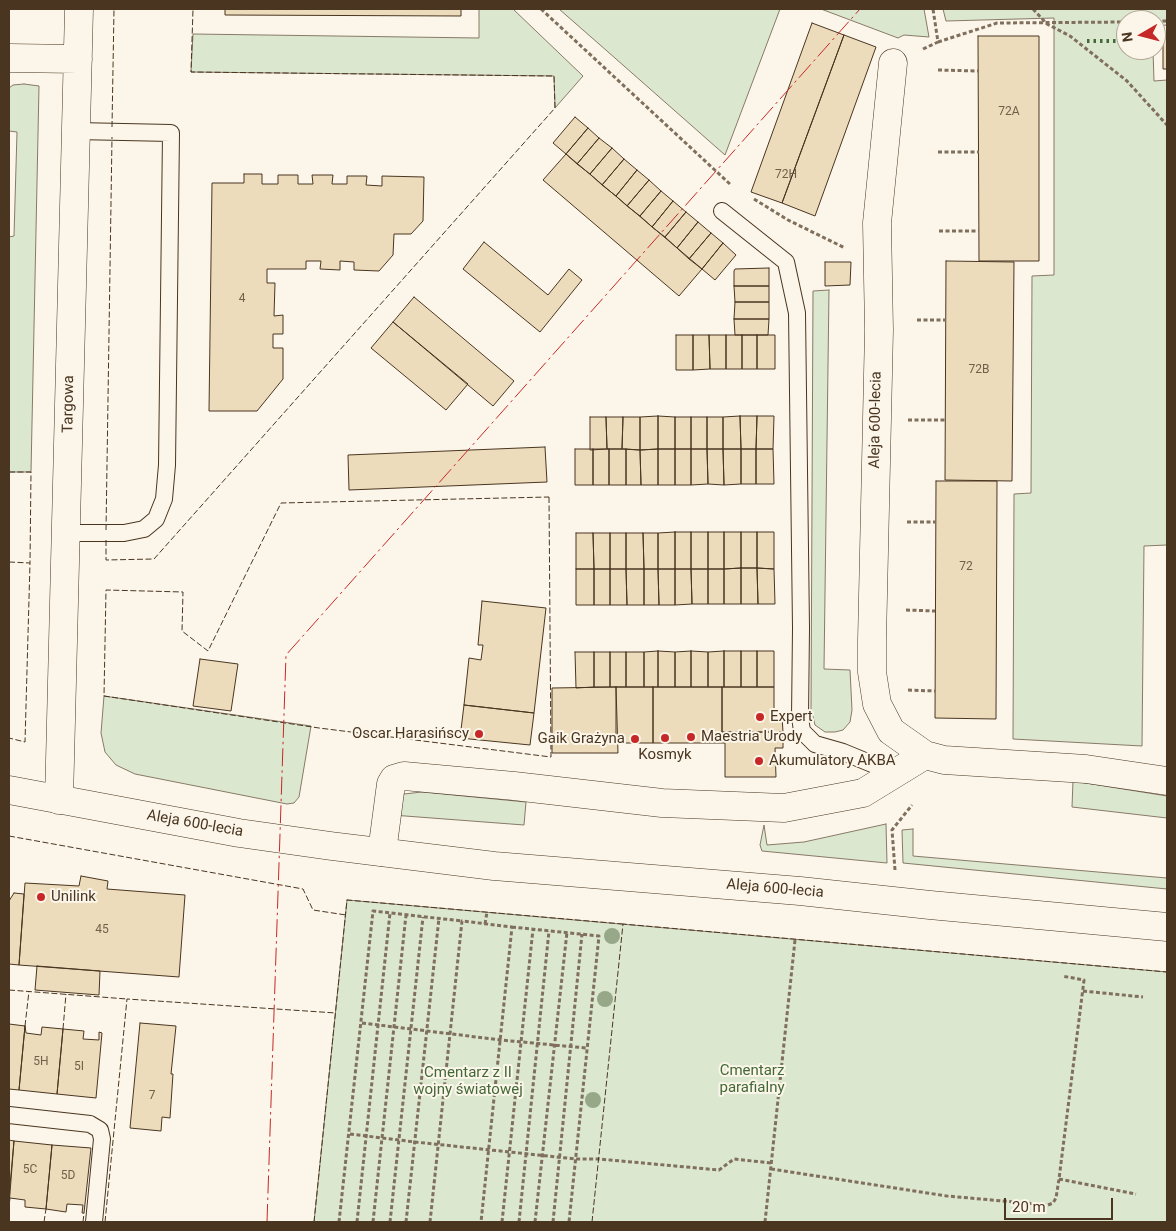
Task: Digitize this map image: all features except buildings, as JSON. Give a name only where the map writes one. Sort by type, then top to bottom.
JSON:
[{"type":"street","name":"Targowa","points":[[59,800],[79,9]]},
{"type":"street","points":[[9,58],[78,59]]},
{"type":"street","name":"Aleja 600-lecia","points":[[893,63],[877,223],[878,330],[872,672],[877,704],[891,730],[925,755],[944,760],[1086,769],[1167,781]]},
{"type":"street","points":[[382,852],[391,784],[394,779],[404,776],[514,786],[662,803],[784,808],[863,793],[925,755]]},
{"type":"street","name":"Aleja 600-lecia","points":[[9,790],[239,833],[494,866],[800,891],[1167,927]]},
{"type":"lane","points":[[66,533],[106,534],[144,529],[156,519],[164,499],[167,465],[171,133],[76,132]]},
{"type":"lane","points":[[722,211],[786,262],[797,313],[801,628],[800,717],[802,731],[816,744],[844,752],[894,773]]},
{"type":"lane","points":[[9,1115],[90,1124],[100,1130],[102,1139],[94,1222]]},
{"type":"path","points":[[541,9],[731,185],[740,190]]},
{"type":"path","points":[[933,9],[938,42]]},
{"type":"path","points":[[1033,9],[1047,24],[1070,36],[1127,81],[1167,125]]},
{"type":"path","points":[[893,63],[938,42],[997,23],[1116,22]]},
{"type":"path","points":[[938,70],[978,71]]},
{"type":"path","points":[[938,152],[979,152]]},
{"type":"path","points":[[748,195],[788,220],[850,250],[878,256]]},
{"type":"path","points":[[939,231],[979,231]]},
{"type":"path","points":[[917,320],[946,320]]},
{"type":"path","points":[[900,420],[945,420]]},
{"type":"path","points":[[900,522],[936,522]]},
{"type":"path","points":[[900,610],[935,611]]},
{"type":"path","points":[[899,690],[935,691]]},
{"type":"path","points":[[895,870],[892,830],[912,805]]},
{"type":"path","points":[[339,1222],[373,911],[599,936],[569,1222]]},
{"type":"path","points":[[485,924],[486,912]]},
{"type":"path","points":[[357,1222],[390,913]]},
{"type":"path","points":[[373,1222],[406,914]]},
{"type":"path","points":[[390,1222],[423,917]]},
{"type":"path","points":[[406,1222],[439,918]]},
{"type":"path","points":[[430,1222],[462,921]]},
{"type":"path","points":[[481,1222],[512,927]]},
{"type":"path","points":[[502,1222],[533,929]]},
{"type":"path","points":[[519,1222],[550,931]]},
{"type":"path","points":[[535,1222],[567,932]]},
{"type":"path","points":[[553,1222],[582,934]]},
{"type":"path","points":[[766,1222],[795,940]]},
{"type":"path","points":[[771,1169],[947,1196],[1053,1203],[1056,1198],[1059,1179],[1084,980],[1062,976]]},
{"type":"path","points":[[1083,991],[1143,997]]},
{"type":"path","points":[[362,1023],[586,1048]]},
{"type":"path","points":[[350,1134],[399,1141],[576,1159],[599,1159],[719,1170],[734,1159],[772,1163]]},
{"type":"path","points":[[1059,1179],[1136,1194]]},
{"type":"green space","points":[[479,9],[513,9],[583,76],[555,108],[554,76],[191,72],[193,34],[479,38]]},
{"type":"green space","points":[[559,9],[780,9],[725,155],[607,51]]},
{"type":"green space","points":[[821,9],[924,9],[929,37],[904,35],[898,38]]},
{"type":"green space","points":[[943,9],[1167,9],[1166,25],[1166,10],[1116,10],[1116,60],[1153,60],[1154,81],[1167,80],[1167,545],[1144,546],[1142,746],[1013,739],[1014,494],[1031,493],[1032,276],[1054,275],[1054,18],[946,21]]},
{"type":"green space","points":[[13,85],[39,86],[31,472],[9,472],[9,237],[14,236],[17,132],[9,131],[9,88]]},
{"type":"green space","points":[[829,290],[824,669],[850,670],[852,710],[850,722],[843,730],[835,732],[825,732],[815,725],[811,709],[813,291]]},
{"type":"green space","points":[[104,696],[311,726],[299,797],[294,803],[287,804],[135,774],[116,765],[105,752],[101,733]]},
{"type":"green space","points":[[1073,781],[1167,796],[1167,818],[1072,807]]},
{"type":"green space","points":[[422,792],[526,802],[524,825],[392,815],[396,803],[404,794]]},
{"type":"green space","points":[[886,824],[887,863],[762,851],[760,845],[764,825],[767,845],[804,842]]},
{"type":"green space","points":[[913,829],[913,856],[1167,878],[1167,889],[903,863],[902,830]]},
{"type":"green space","name":"Cmentarz parafialny","points":[[347,900],[1167,972],[1167,1222],[314,1222]]},
{"type":"hedge","points":[[1087,41],[1116,41]]},
{"type":"fence","points":[[112,127],[114,9]]},
{"type":"fence","points":[[106,540],[106,560],[154,559],[555,108],[554,76],[191,72],[193,9]]},
{"type":"fence","points":[[106,530],[112,137]]},
{"type":"fence","points":[[9,472],[31,472],[30,563]]},
{"type":"fence","points":[[549,497],[551,757],[319,728],[104,696],[106,590],[183,592],[182,631],[208,651],[281,503],[549,497]]},
{"type":"fence","points":[[9,562],[30,563],[25,742],[9,738]]},
{"type":"fence","points":[[9,836],[303,889],[313,910],[346,915]]},
{"type":"fence","points":[[314,1222],[347,900],[623,924]]},
{"type":"fence","points":[[592,1222],[623,924],[1167,972]]},
{"type":"fence","points":[[9,990],[127,999]]},
{"type":"fence","points":[[25,1026],[29,991]]},
{"type":"fence","points":[[63,1029],[66,994]]},
{"type":"fence","points":[[105,1222],[127,999],[336,1013]]},
{"type":"fence","points":[[44,1222],[46,1209]]},
{"type":"fence","points":[[83,1222],[84,1213]]},
{"type":"power","points":[[267,1222],[286,655],[860,9]]},
{"type":"place","name":"Expert","points":[[760,717]]},
{"type":"place","name":"Oscar Harasińscy","points":[[479,734]]},
{"type":"place","name":"Maestria Urody","points":[[691,737]]},
{"type":"place","name":"Kosmyk","points":[[665,738]]},
{"type":"place","name":"Gaik Grażyna","points":[[635,739]]},
{"type":"place","name":"Akumulatory AKBA","points":[[759,761]]},
{"type":"place","name":"Unilink","points":[[41,897]]},
{"type":"park label","name":"Cmentarz z II wojny światowej","points":[[468,1082]]}]
